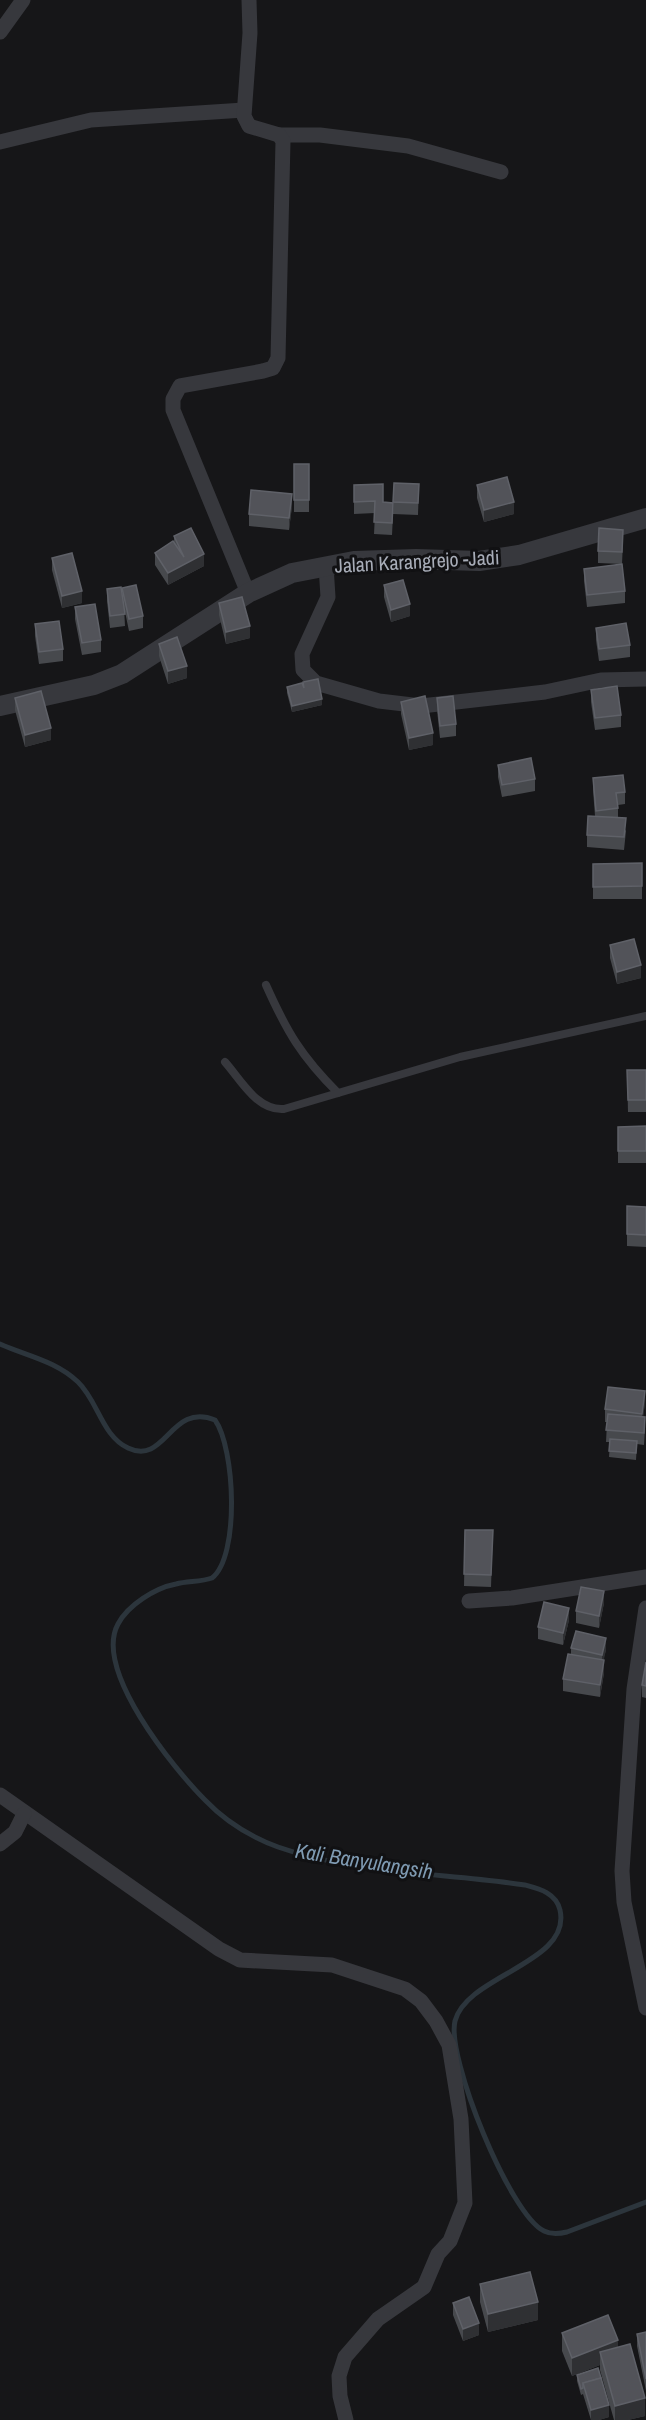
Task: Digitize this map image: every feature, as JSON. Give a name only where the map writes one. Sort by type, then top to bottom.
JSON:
[{"type":"street","points":[[0,32],[23,0]]},
{"type":"street","points":[[249,0],[250,33],[244,110],[249,126],[279,135],[320,135],[408,146],[501,172]]},
{"type":"street","points":[[0,142],[91,120],[244,110]]},
{"type":"street","points":[[248,593],[173,410],[173,399],[180,386],[263,371],[273,368],[278,358],[283,141],[279,135]]},
{"type":"street","name":"Jalan Karangrejo -Jadi","points":[[0,706],[85,687],[122,674],[248,593],[292,573],[354,561],[489,559],[519,555],[646,518]]},
{"type":"street","points":[[326,567],[328,597],[302,654],[303,670],[316,683],[379,701],[421,706],[545,692],[601,680],[646,679]]},
{"type":"street","points":[[469,1601],[512,1598],[646,1577]]},
{"type":"street","points":[[646,1608],[634,1689],[622,1871],[624,1902],[646,2008]]},
{"type":"street","points":[[0,1795],[24,1814],[233,1957],[264,1963],[332,1965],[405,1989],[421,2001],[436,2022],[448,2045],[461,2119],[465,2202],[450,2241],[438,2254],[424,2287],[378,2319],[345,2357],[339,2376],[339,2396],[346,2420]]},
{"type":"street","points":[[0,1844],[15,1832],[24,1814]]},
{"type":"lane","points":[[266,985],[292,1040],[315,1070],[338,1093]]},
{"type":"lane","points":[[225,1062],[255,1098],[269,1108],[284,1109],[460,1057],[646,1016]]},
{"type":"building","points":[[294,464],[309,464],[309,500],[294,500]]},
{"type":"building","points":[[507,477],[514,502],[484,510],[477,485]]},
{"type":"building","points":[[394,483],[419,484],[418,503],[393,502]]},
{"type":"building","points":[[383,484],[383,502],[393,503],[392,523],[374,522],[375,501],[354,502],[354,485]]},
{"type":"building","points":[[251,490],[292,494],[289,518],[249,514]]},
{"type":"building","points":[[191,528],[204,554],[168,573],[155,553],[173,541],[184,557],[174,536]]},
{"type":"building","points":[[599,528],[623,530],[622,552],[598,551]]},
{"type":"building","points":[[72,553],[82,591],[62,596],[52,558]]},
{"type":"building","points":[[622,564],[625,591],[587,595],[584,569]]},
{"type":"building","points":[[403,580],[410,604],[391,610],[384,585]]},
{"type":"building","points":[[136,585],[143,616],[129,619],[122,588]]},
{"type":"building","points":[[121,587],[125,614],[110,616],[107,589]]},
{"type":"building","points":[[242,597],[250,626],[226,632],[219,603]]},
{"type":"building","points":[[95,604],[101,640],[82,643],[75,607]]},
{"type":"building","points":[[59,621],[63,649],[39,652],[35,624]]},
{"type":"building","points":[[626,623],[630,645],[599,649],[596,628]]},
{"type":"building","points":[[177,637],[187,666],[168,671],[159,644]]},
{"type":"building","points":[[318,679],[322,699],[292,706],[287,687],[302,683],[304,688],[303,682]]},
{"type":"building","points":[[617,686],[621,715],[595,718],[591,690]]},
{"type":"building","points":[[41,691],[51,728],[25,735],[15,698]]},
{"type":"building","points":[[425,696],[433,733],[409,738],[401,702]]},
{"type":"building","points":[[453,696],[456,724],[440,726],[437,698]]},
{"type":"building","points":[[531,758],[535,779],[502,785],[498,765]]},
{"type":"building","points":[[623,775],[625,792],[616,793],[618,808],[596,811],[593,778]]},
{"type":"building","points":[[588,816],[626,818],[624,837],[587,835]]},
{"type":"building","points":[[642,863],[642,886],[593,887],[593,864]]},
{"type":"building","points":[[634,939],[641,965],[617,972],[610,945]]},
{"type":"building","points":[[627,1070],[646,1070],[646,1100],[628,1100]]},
{"type":"building","points":[[646,1126],[646,1151],[618,1151],[618,1127]]},
{"type":"building","points":[[627,1206],[646,1207],[646,1235],[627,1234]]},
{"type":"building","points":[[608,1387],[645,1391],[642,1414],[605,1409]]},
{"type":"building","points":[[608,1414],[645,1417],[644,1433],[606,1430]]},
{"type":"building","points":[[610,1439],[637,1441],[636,1453],[609,1451]]},
{"type":"building","points":[[465,1530],[493,1530],[491,1575],[464,1574]]},
{"type":"building","points":[[581,1587],[604,1591],[599,1616],[576,1611]]},
{"type":"building","points":[[544,1602],[569,1608],[563,1633],[538,1627]]},
{"type":"building","points":[[576,1631],[606,1638],[602,1655],[571,1648]]},
{"type":"building","points":[[568,1654],[604,1660],[600,1685],[563,1679]]},
{"type":"building","points":[[646,1662],[646,1686],[642,1685]]},
{"type":"building","points":[[530,2272],[538,2302],[488,2314],[480,2284]]},
{"type":"building","points":[[469,2297],[479,2323],[463,2329],[453,2303]]},
{"type":"building","points":[[608,2315],[618,2340],[572,2358],[562,2333]]},
{"type":"building","points":[[646,2332],[646,2379],[637,2334]]},
{"type":"building","points":[[630,2344],[645,2398],[615,2406],[600,2352]]},
{"type":"building","points":[[598,2368],[601,2378],[583,2383],[581,2389],[577,2375]]},
{"type":"building","points":[[601,2378],[609,2405],[591,2410],[583,2383]]},
{"type":"waterway","name":"Kali Banyulangsih","points":[[0,1344],[51,1364],[78,1382],[112,1435],[128,1448],[141,1451],[151,1449],[188,1419],[200,1417],[215,1420],[227,1453],[232,1501],[231,1526],[221,1566],[212,1578],[168,1586],[151,1593],[135,1604],[118,1624],[113,1643],[117,1667],[126,1692],[140,1718],[175,1766],[213,1808],[248,1833],[268,1843],[337,1863],[525,1885],[542,1890],[555,1899],[560,1910],[559,1928],[550,1943],[535,1956],[478,1992],[463,2005],[455,2021],[455,2040],[460,2067],[483,2134],[499,2167],[514,2196],[530,2219],[544,2231],[556,2234],[567,2232],[646,2202]]}]
